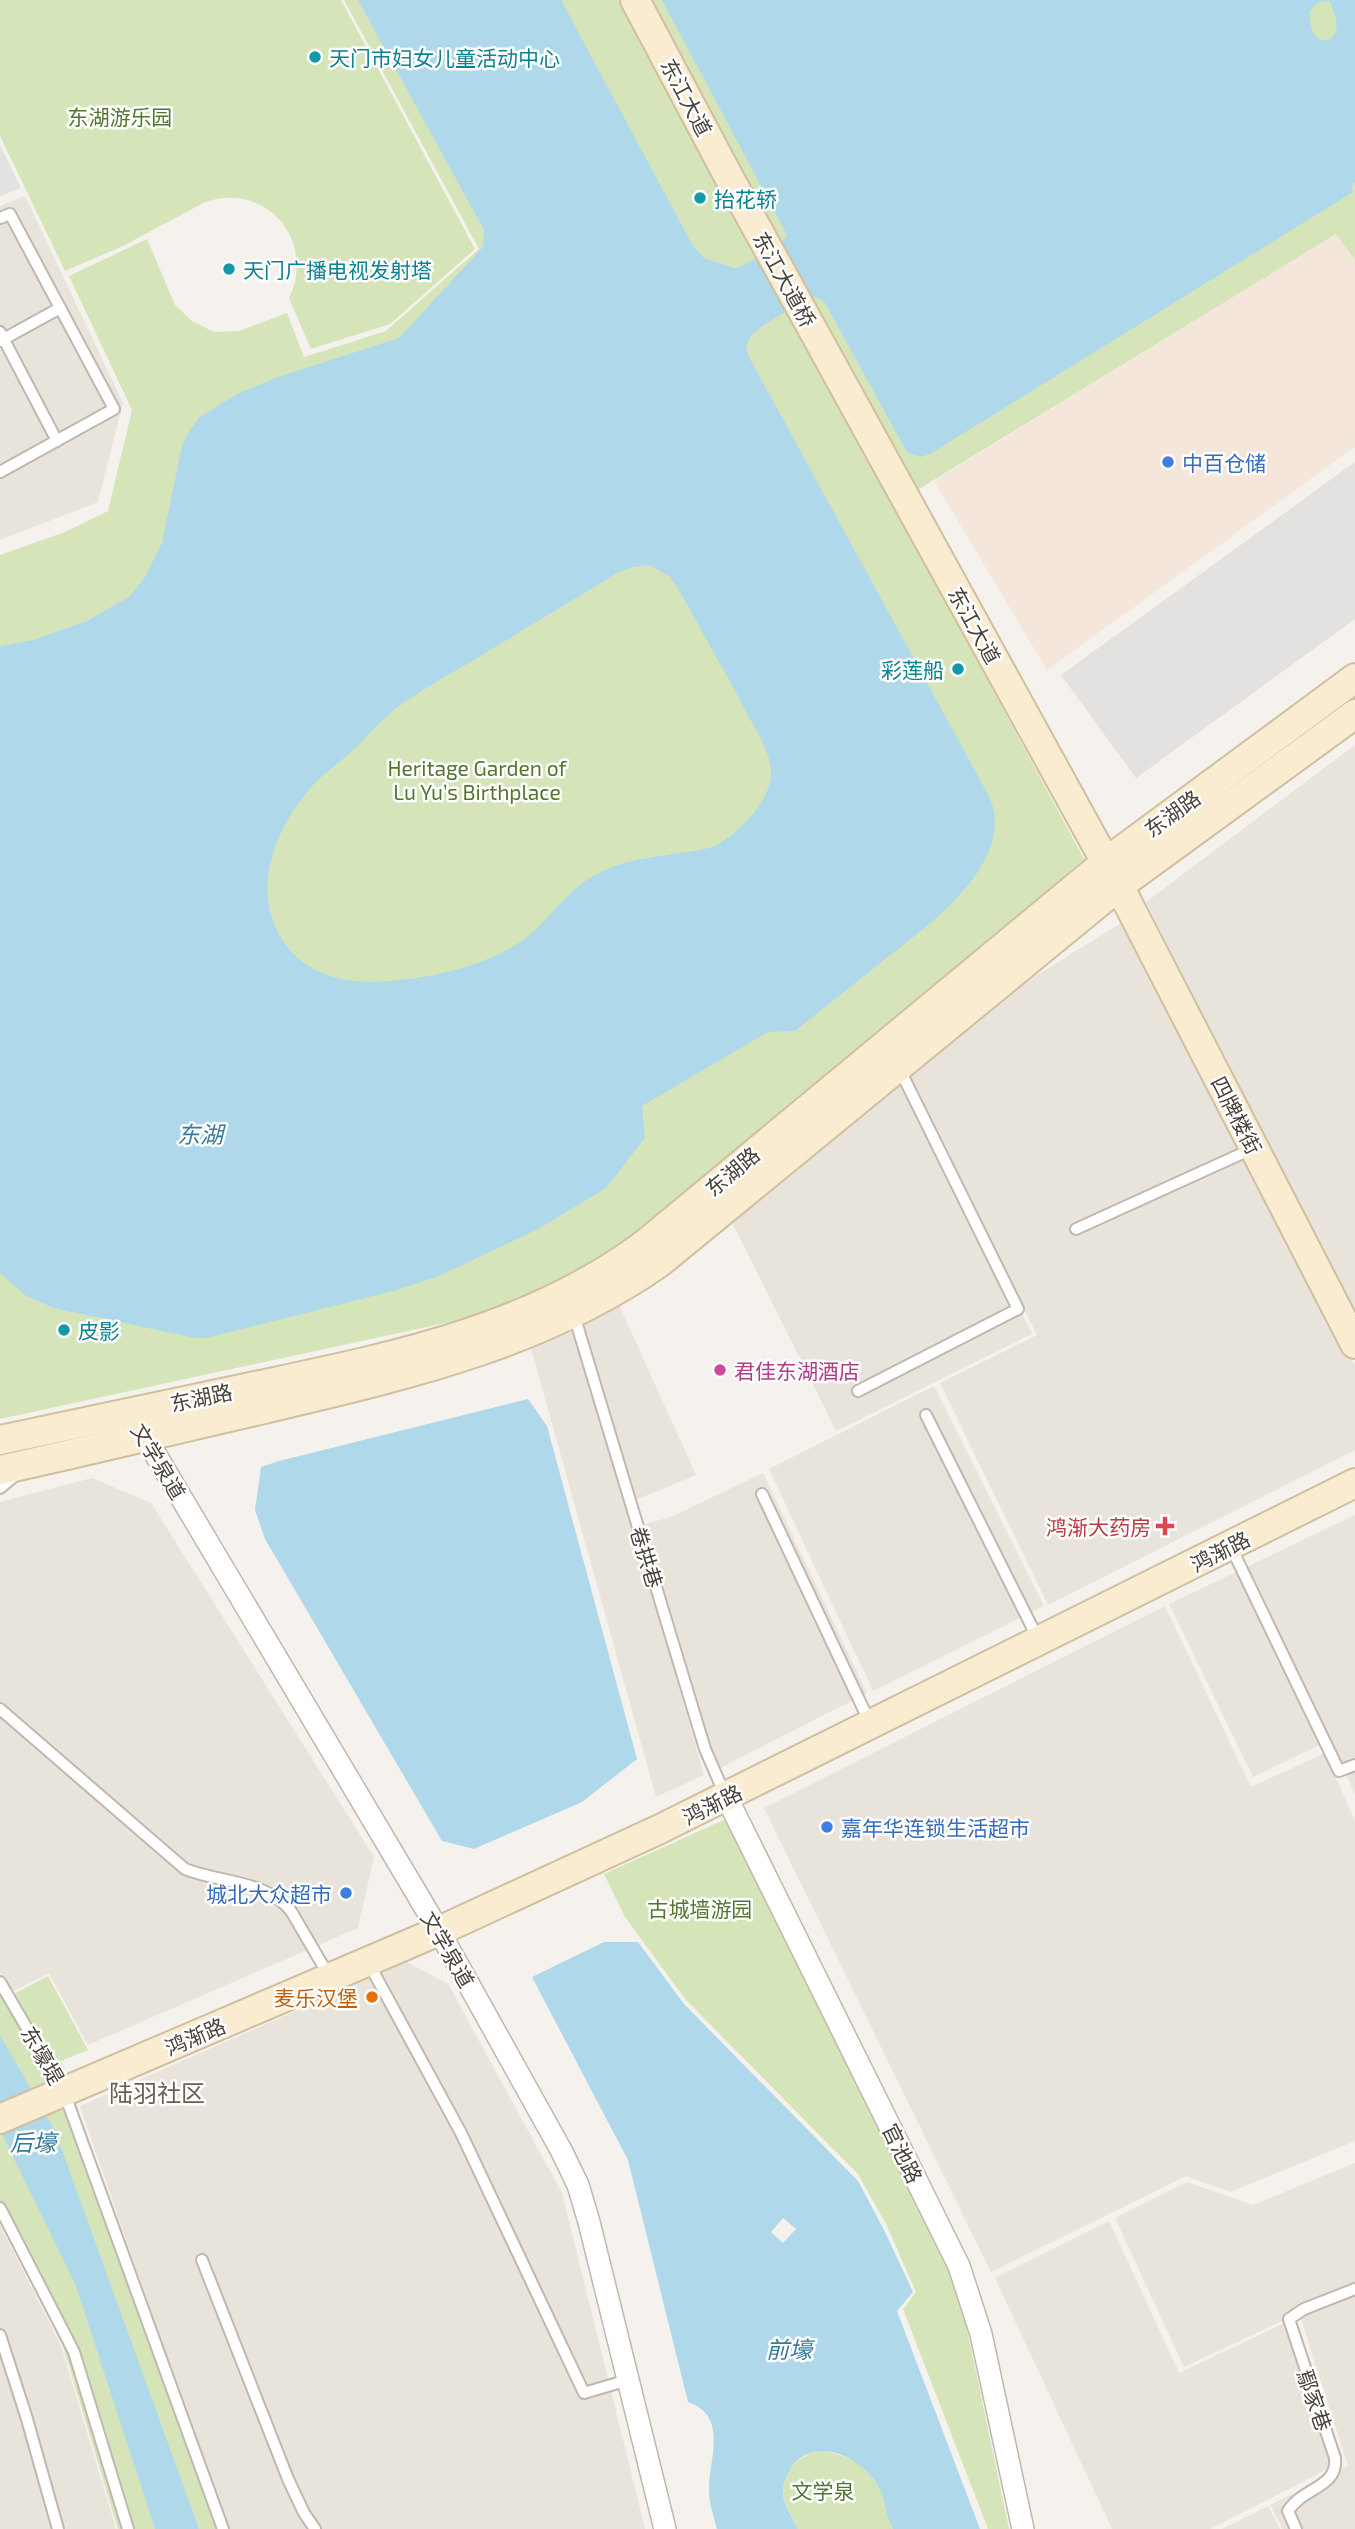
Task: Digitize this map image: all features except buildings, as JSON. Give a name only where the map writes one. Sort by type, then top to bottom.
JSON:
[{"type":"main road","name":"东江大道","points":[[635,0],[738,195]]},
{"type":"main road","name":"东江大道桥","points":[[738,195],[831,363]]},
{"type":"main road","name":"东江大道","points":[[831,363],[1119,886]]},
{"type":"main road","name":"东湖路","points":[[0,1440],[395,1355],[521,1315],[586,1284],[645,1244],[1106,862],[1355,678]]},
{"type":"main road","name":"东湖路","points":[[0,1470],[412,1373],[493,1347],[574,1315],[628,1285],[659,1263],[1119,886],[1355,714]]},
{"type":"main road","name":"四牌楼街","points":[[1119,886],[1355,1344]]},
{"type":"main road","name":"鸿渐路","points":[[0,2119],[439,1931],[727,1798],[1355,1483]]},
{"type":"street","name":"文学泉道","points":[[130,1412],[439,1931],[578,2185],[665,2529]]},
{"type":"street","name":"官池路","points":[[727,1798],[959,2266],[981,2334],[1023,2529]]},
{"type":"lane","points":[[0,218],[10,214],[114,410],[0,472]]},
{"type":"lane","points":[[57,441],[1,337],[60,308]]},
{"type":"lane","points":[[858,1391],[1018,1309],[899,1067]]},
{"type":"lane","points":[[1076,1229],[1254,1147]]},
{"type":"lane","name":"卷拱巷","points":[[574,1315],[705,1749],[727,1798]]},
{"type":"lane","points":[[926,1415],[1039,1642]]},
{"type":"lane","points":[[0,1488],[32,1463]]},
{"type":"lane","points":[[762,1494],[871,1726]]},
{"type":"lane","points":[[1231,1545],[1339,1772],[1355,1765]]},
{"type":"lane","points":[[0,1709],[185,1870],[203,1877],[261,1889],[284,1902],[330,1978]]},
{"type":"lane","points":[[368,1962],[461,2133],[584,2393],[628,2380]]},
{"type":"lane","name":"东壕堤","points":[[0,1982],[60,2094],[223,2529]]},
{"type":"lane","points":[[0,2208],[74,2352],[128,2529]]},
{"type":"lane","points":[[202,2260],[288,2479],[315,2529]]},
{"type":"lane","name":"鄢家巷","points":[[1296,2529],[1288,2511],[1294,2502],[1333,2476],[1336,2468],[1289,2319],[1304,2309],[1355,2289]]},
{"type":"lane","points":[[0,2335],[58,2529]]},
{"type":"shaded area","points":[[0,145],[21,188],[0,196]]},
{"type":"shaded area","points":[[25,196],[123,403],[98,502],[0,540],[0,206]]},
{"type":"shaded area","name":"中百仓储","points":[[1336,234],[1355,260],[1355,447],[1047,670],[934,481]]},
{"type":"shaded area","points":[[1355,462],[1355,619],[1136,778],[1061,675]]},
{"type":"shaded area","points":[[1355,745],[1355,1315],[1146,902]]},
{"type":"shaded area","points":[[1126,920],[1355,1366],[1355,1450],[1048,1605],[940,1383],[1037,1335],[907,1074],[992,1003]]},
{"type":"shaded area","points":[[905,1076],[1032,1334],[836,1431],[732,1222]]},
{"type":"shaded area","points":[[619,1305],[696,1475],[626,1504],[704,1775],[656,1797],[531,1348],[569,1333]]},
{"type":"shaded area","points":[[934,1386],[1044,1606],[873,1691],[769,1469]]},
{"type":"shaded area","points":[[763,1473],[867,1693],[718,1769],[645,1524],[671,1517]]},
{"type":"shaded area","points":[[92,1478],[151,1503],[374,1857],[358,1928],[88,2045],[49,1973],[12,1992],[0,1972],[0,1502]]},
{"type":"shaded area","points":[[1355,1515],[1355,1794],[1330,1740],[1253,1777],[1169,1604]]},
{"type":"shaded area","points":[[1165,1606],[1251,1787],[1325,1753],[1355,1821],[1355,2141],[1230,2192],[1186,2176],[991,2272],[764,1808]]},
{"type":"shaded area","points":[[407,1962],[448,1984],[562,2193],[645,2529],[230,2529],[167,2359],[80,2106]]},
{"type":"shaded area","points":[[1355,2163],[1355,2529],[1283,2529],[1270,2505],[1348,2466],[1299,2313],[1184,2367],[1115,2218],[1187,2182],[1253,2205]]},
{"type":"shaded area","points":[[1109,2221],[1179,2373],[1286,2322],[1334,2466],[1210,2529],[1112,2529],[995,2278]]},
{"type":"shaded area","points":[[0,2225],[61,2346],[116,2529],[0,2529]]},
{"type":"shaded area","points":[[1268,2506],[1280,2529],[1222,2529]]},
{"type":"green space","name":"东湖游乐园","points":[[0,0],[341,0],[475,249],[390,324],[311,349],[289,298],[296,277],[296,256],[291,237],[280,221],[266,208],[248,200],[227,198],[205,202],[123,246],[65,271],[0,136]]},
{"type":"green space","name":"东湖","points":[[344,0],[1355,0],[1355,260],[1336,234],[893,505],[1084,859],[692,1194],[623,1249],[558,1285],[473,1317],[0,1419],[0,555],[65,532],[108,511],[132,410],[69,276],[147,239],[175,305],[192,321],[214,332],[239,331],[287,313],[304,357],[386,331],[479,249]]},
{"type":"green space","name":"古城墙游园","points":[[728,1818],[956,2277],[1009,2529],[988,2529],[903,2309],[916,2292],[886,2224],[858,2174],[686,2000],[625,1917],[604,1874]]},
{"type":"green space","points":[[0,1975],[12,1995],[48,1976],[88,2050],[61,2061],[160,2347],[227,2529],[118,2529],[63,2346],[0,2219]]},
{"type":"green space","name":"文学泉","points":[[819,2450],[849,2459],[867,2470],[885,2496],[893,2529],[798,2529],[785,2502],[783,2485],[789,2471],[799,2460]]},
{"type":"water","name":"东湖","points":[[358,0],[561,0],[693,246],[704,258],[734,268],[782,243],[787,235],[662,0],[1355,0],[1353,192],[930,454],[921,457],[907,452],[825,303],[819,298],[813,297],[768,323],[752,335],[747,343],[749,357],[990,798],[995,823],[990,847],[979,871],[962,893],[919,933],[795,1031],[768,1032],[642,1106],[645,1138],[606,1188],[538,1229],[439,1276],[397,1290],[206,1338],[195,1338],[54,1308],[26,1296],[0,1273],[0,646],[33,640],[87,621],[129,597],[144,579],[162,543],[182,446],[200,417],[237,394],[278,377],[399,338],[483,247],[484,230]],"holes":[[[1329,1],[1336,28],[1333,36],[1328,40],[1321,40],[1315,35],[1311,25],[1310,11],[1318,2]],[[649,565],[669,576],[677,587],[765,749],[770,765],[769,784],[751,816],[732,835],[713,847],[617,865],[594,875],[575,889],[519,943],[466,967],[427,976],[374,982],[328,975],[301,960],[280,936],[272,917],[268,879],[271,860],[286,823],[314,785],[411,698],[619,572]]]},
{"type":"water","points":[[528,1399],[547,1426],[637,1759],[582,1802],[474,1849],[442,1841],[265,1539],[255,1510],[261,1467]]},
{"type":"water","name":"前壕","points":[[604,1942],[638,1942],[684,2004],[858,2181],[913,2292],[897,2311],[980,2529],[893,2529],[880,2489],[870,2475],[852,2460],[820,2451],[799,2459],[791,2468],[784,2484],[785,2503],[798,2529],[717,2529],[709,2491],[713,2429],[709,2418],[701,2409],[688,2402],[628,2160],[532,1977]],"holes":[[[783,2218],[796,2229],[783,2243],[771,2232]]]},
{"type":"water","name":"后壕","points":[[0,2035],[55,2131],[199,2529],[155,2529],[76,2286],[0,2130]]},
{"type":"place","name":"天门市妇女儿童活动中心","points":[[315,57]]},
{"type":"place","name":"抬花轿","points":[[700,198]]},
{"type":"place","name":"天门广播电视发射塔","points":[[229,269]]},
{"type":"place","name":"中百仓储","points":[[1168,462]]},
{"type":"place","name":"彩莲船","points":[[958,669]]},
{"type":"place","name":"皮影","points":[[64,1330]]},
{"type":"place","name":"君佳东湖酒店","points":[[720,1370]]},
{"type":"place","name":"鸿渐大药房","points":[[1165,1526]]},
{"type":"place","name":"嘉年华连锁生活超市","points":[[827,1827]]},
{"type":"place","name":"城北大众超市","points":[[346,1893]]},
{"type":"place","name":"麦乐汉堡","points":[[372,1997]]},
{"type":"district","name":"陆羽社区","points":[[157,2092]]},
{"type":"park label","name":"Heritage Garden of Lu Yu’s Birthplace","points":[[477,779]]}]
